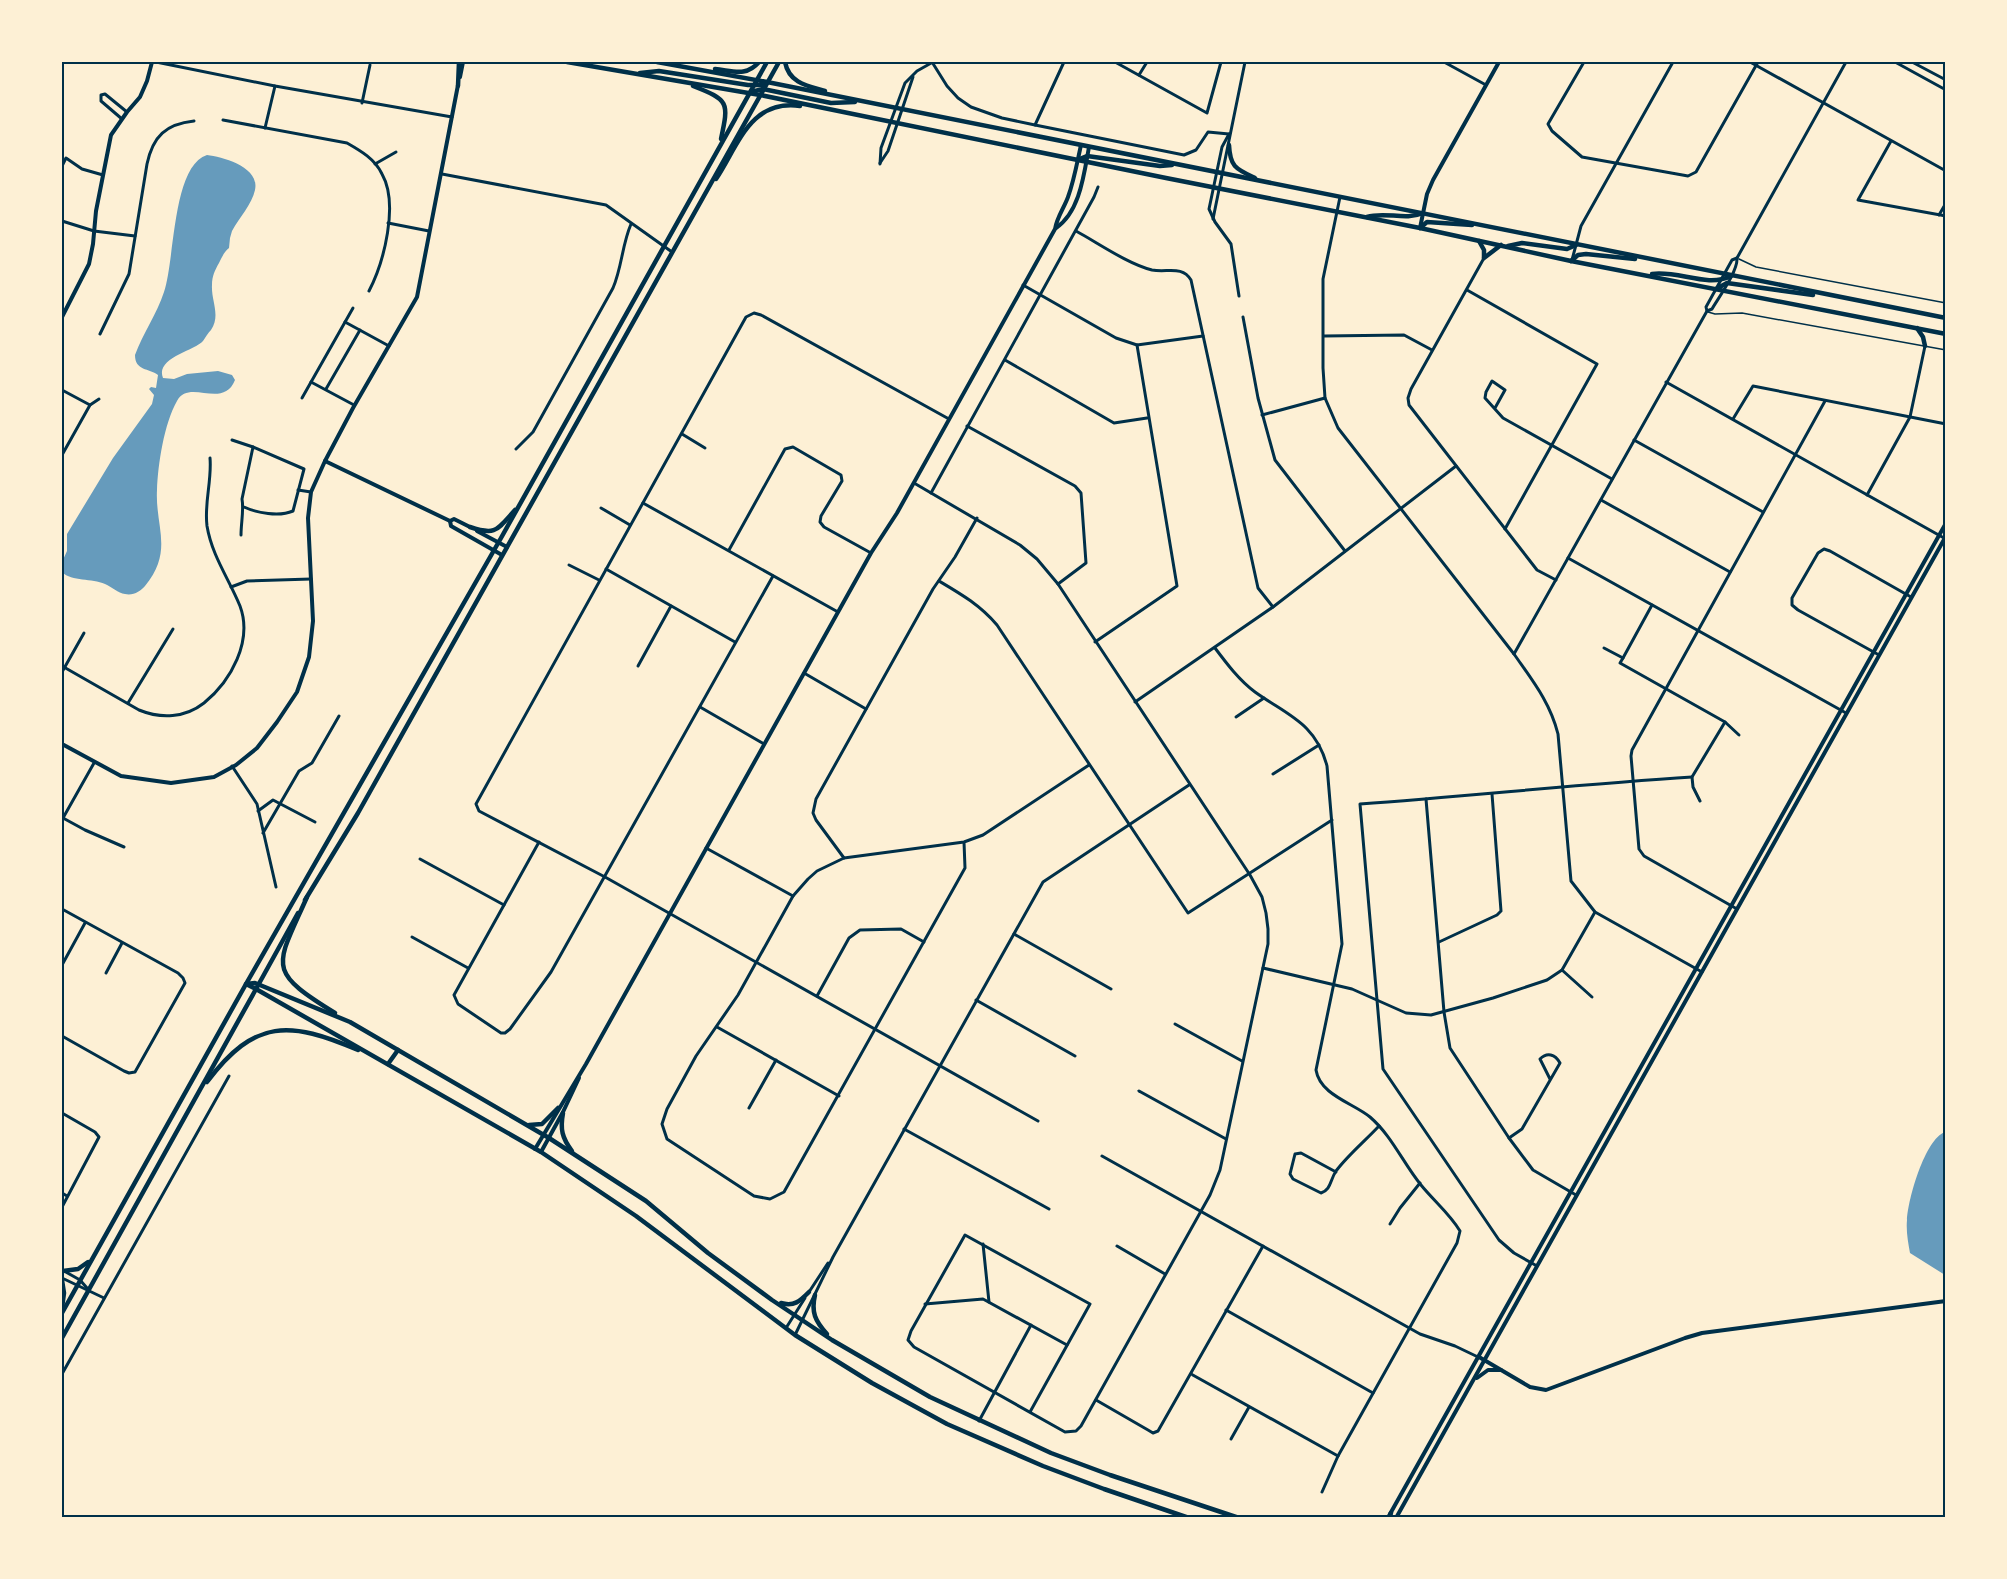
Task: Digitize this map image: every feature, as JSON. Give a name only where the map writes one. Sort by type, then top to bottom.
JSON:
[{"type":"main road","points":[[458,86],[461,62]]},
{"type":"main road","points":[[567,62],[584,63],[760,95],[1077,160],[1160,166],[1178,165]]},
{"type":"main road","points":[[657,62],[757,80],[1946,318]]},
{"type":"main road","points":[[687,67],[745,72],[759,62]]},
{"type":"main road","points":[[62,1313],[233,1006],[520,504],[767,62]]},
{"type":"main road","points":[[62,1338],[307,897],[358,813],[779,62]]},
{"type":"main road","points":[[785,62],[789,73],[799,83],[853,100]]},
{"type":"main road","points":[[632,73],[659,71],[754,86],[767,82]]},
{"type":"main road","points":[[682,82],[714,94],[725,105],[726,112],[720,145]]},
{"type":"main road","points":[[749,94],[763,89],[831,103],[865,102]]},
{"type":"main road","points":[[698,206],[749,126],[765,110],[783,105],[847,113]]},
{"type":"main road","points":[[1229,145],[1230,158],[1234,166],[1262,182]]},
{"type":"main road","points":[[1086,159],[1217,189],[1946,334]]},
{"type":"main road","points":[[1365,217],[1376,214],[1415,217],[1423,213]]},
{"type":"main road","points":[[1420,228],[1428,222],[1463,226],[1477,224]]},
{"type":"main road","points":[[1479,241],[1484,250],[1484,258]]},
{"type":"main road","points":[[1484,258],[1503,246],[1522,243],[1567,249],[1576,245]]},
{"type":"main road","points":[[1571,261],[1578,255],[1586,254],[1649,260]]},
{"type":"main road","points":[[1647,275],[1662,273],[1720,282],[1731,276]]},
{"type":"main road","points":[[1716,289],[1727,283],[1803,295],[1825,295]]},
{"type":"main road","points":[[1917,328],[1923,337],[1925,346]]},
{"type":"main road","points":[[1925,346],[1928,338],[1937,332]]},
{"type":"main road","points":[[470,527],[486,532],[492,531],[500,526],[520,504]]},
{"type":"main road","points":[[307,897],[282,955],[284,972],[299,989],[350,1022],[576,1155],[646,1201],[708,1253],[772,1300],[832,1340],[930,1397],[1051,1453],[1110,1476],[1239,1518]]},
{"type":"main road","points":[[246,984],[257,986],[350,1022]]},
{"type":"main road","points":[[257,986],[541,1152],[636,1216],[795,1335],[872,1383],[947,1424],[1053,1470],[1189,1518]]},
{"type":"main road","points":[[196,1096],[235,1051],[256,1037],[278,1030],[291,1029],[316,1033],[380,1059]]},
{"type":"main road","points":[[388,1064],[398,1050]]},
{"type":"main road","points":[[527,1125],[542,1124],[558,1108]]},
{"type":"main road","points":[[563,1113],[561,1129],[567,1144],[576,1155]]},
{"type":"main road","points":[[62,1270],[78,1269],[94,1255]]},
{"type":"main road","points":[[62,1279],[64,1293],[62,1308]]},
{"type":"main road","points":[[772,1300],[792,1305],[801,1301],[809,1292]]},
{"type":"main road","points":[[815,1295],[814,1317],[832,1340]]},
{"type":"street","points":[[62,317],[89,264],[111,135],[140,97],[154,62],[362,103],[452,117]]},
{"type":"street","points":[[913,76],[888,151],[880,164],[881,148],[905,83],[913,76],[932,62],[947,86],[971,107],[1035,125],[1184,155],[1196,150],[1208,132],[1229,134]]},
{"type":"street","points":[[1035,125],[1064,62]]},
{"type":"street","points":[[1115,62],[1207,113],[1221,62]]},
{"type":"street","points":[[1139,75],[1147,62]]},
{"type":"street","points":[[1239,296],[1231,244],[1213,219],[1209,209],[1229,145],[1229,134],[1245,62]]},
{"type":"street","points":[[1444,62],[1486,85]]},
{"type":"street","points":[[1420,228],[1427,194],[1433,180],[1499,62]]},
{"type":"street","points":[[1584,62],[1548,124],[1550,127],[1582,157],[1688,176],[1696,172],[1757,63]]},
{"type":"street","points":[[1571,261],[1581,226],[1672,62]]},
{"type":"street","points":[[1750,62],[1757,63],[1823,103],[1946,171]]},
{"type":"street","points":[[1707,311],[1712,309],[1731,276],[1738,263],[1737,258],[1846,62]]},
{"type":"street","points":[[1895,62],[1946,90]]},
{"type":"street","points":[[1912,62],[1946,80]]},
{"type":"street","points":[[362,103],[370,65]]},
{"type":"street","points":[[265,128],[275,86]]},
{"type":"street","points":[[62,744],[122,776],[171,783],[214,777],[257,748],[297,692],[309,657],[313,621],[308,518],[311,492],[325,461],[417,297],[458,86]]},
{"type":"street","points":[[122,119],[101,101],[101,95],[109,96],[127,112]]},
{"type":"street","points":[[222,120],[347,143],[363,152],[375,164],[383,174],[389,193],[388,223],[379,271],[369,291]]},
{"type":"street","points":[[100,334],[129,274],[152,146],[174,124],[194,121]]},
{"type":"street","points":[[1220,174],[1222,147],[1229,134]]},
{"type":"street","points":[[1891,141],[1858,200],[1946,216]]},
{"type":"street","points":[[535,1149],[586,1064],[1055,229],[1073,183],[1081,145]]},
{"type":"street","points":[[1055,229],[1064,223],[1076,201],[1089,147]]},
{"type":"street","points":[[375,164],[396,152]]},
{"type":"street","points":[[62,166],[66,158],[82,169],[103,175]]},
{"type":"street","points":[[442,174],[606,205],[672,252]]},
{"type":"street","points":[[931,493],[1098,187]]},
{"type":"street","points":[[1340,197],[1323,279],[1325,398],[1338,428],[1514,654],[1536,685],[1553,715],[1558,734],[1571,880],[1595,912],[1702,972]]},
{"type":"street","points":[[1939,215],[1946,203]]},
{"type":"street","points":[[62,221],[94,231],[135,236]]},
{"type":"street","points":[[388,223],[429,231]]},
{"type":"street","points":[[516,449],[533,432],[613,288],[619,272],[623,241],[631,224]]},
{"type":"street","points":[[1076,231],[1139,265],[1156,270],[1178,270],[1189,277],[1258,588],[1273,607]]},
{"type":"street","points":[[1484,258],[1432,350],[1408,398],[1409,405],[1537,570],[1556,580]]},
{"type":"street","points":[[1514,654],[1707,311],[1706,307],[1732,260],[1737,258]]},
{"type":"street","points":[[1023,285],[1116,338],[1137,345],[1203,336]]},
{"type":"street","points":[[1467,290],[1597,364],[1505,529]]},
{"type":"street","points":[[302,398],[353,308]]},
{"type":"street","points":[[949,418],[761,315],[750,314],[599,580],[476,804],[479,811],[605,877],[1038,1121]]},
{"type":"street","points":[[1243,317],[1262,415],[1275,460],[1346,550]]},
{"type":"street","points":[[345,322],[389,346]]},
{"type":"street","points":[[326,389],[360,330]]},
{"type":"street","points":[[1324,336],[1404,335],[1432,350]]},
{"type":"street","points":[[1095,642],[1177,586],[1147,418],[1137,345]]},
{"type":"street","points":[[1867,495],[1910,417],[1925,346]]},
{"type":"street","points":[[1005,360],[1114,423],[1147,418]]},
{"type":"street","points":[[311,381],[355,406]]},
{"type":"street","points":[[1495,408],[1505,390],[1492,381],[1485,395],[1488,402],[1503,418],[1612,479]]},
{"type":"street","points":[[1396,1518],[1945,537],[1666,382]]},
{"type":"street","points":[[1733,419],[1753,386],[1946,424]]},
{"type":"street","points":[[62,390],[90,405]]},
{"type":"street","points":[[1262,415],[1325,398]]},
{"type":"street","points":[[62,455],[90,405],[99,399]]},
{"type":"street","points":[[1737,909],[1644,856],[1639,849],[1632,750],[1826,401]]},
{"type":"street","points":[[967,426],[1075,486],[1081,493],[1086,563],[1058,584]]},
{"type":"street","points":[[682,434],[705,448]]},
{"type":"street","points":[[232,440],[304,469],[292,511],[287,514],[254,512],[244,507]]},
{"type":"street","points":[[1634,440],[1763,512]]},
{"type":"street","points":[[241,535],[241,516],[244,507],[242,499],[253,447]]},
{"type":"street","points":[[729,550],[785,449],[793,447],[841,475],[842,481],[821,516],[820,522],[824,527],[871,553]]},
{"type":"street","points":[[63,667],[153,715],[180,714],[199,707],[220,687],[237,660],[243,635],[243,616],[215,556],[207,522],[210,458]]},
{"type":"street","points":[[325,461],[450,521],[454,519],[507,547]]},
{"type":"street","points":[[1135,702],[1273,607],[1456,465]]},
{"type":"street","points":[[914,483],[1020,545],[1037,559],[1058,584],[1250,875],[1262,897],[1267,921],[1268,944],[1216,1182],[1081,1426],[1076,1431],[1065,1432],[914,1347],[908,1340],[910,1331],[965,1235],[1090,1304],[1030,1412]]},
{"type":"street","points":[[298,490],[311,492]]},
{"type":"street","points":[[1601,500],[1730,572]]},
{"type":"street","points":[[643,503],[838,612]]},
{"type":"street","points":[[601,508],[630,525]]},
{"type":"street","points":[[844,858],[816,820],[813,813],[816,798],[977,518]]},
{"type":"street","points":[[450,521],[451,526],[502,555]]},
{"type":"street","points":[[1389,1516],[1946,523]]},
{"type":"street","points":[[1879,655],[1798,610],[1792,605],[1792,598],[1818,553],[1824,549],[1911,597]]},
{"type":"street","points":[[1568,558],[1846,713]]},
{"type":"street","points":[[569,565],[599,580]]},
{"type":"street","points":[[606,568],[735,642]]},
{"type":"street","points":[[539,842],[455,992],[454,999],[463,1008],[498,1032],[505,1033],[514,1024],[551,972],[773,576]]},
{"type":"street","points":[[231,587],[247,581],[311,579]]},
{"type":"street","points":[[939,581],[984,610],[997,625],[1188,913],[1332,820]]},
{"type":"street","points":[[1652,605],[1620,663],[1725,722],[1739,735]]},
{"type":"street","points":[[638,666],[671,606]]},
{"type":"street","points":[[128,703],[173,630]]},
{"type":"street","points":[[62,672],[84,633]]},
{"type":"street","points":[[1215,648],[1243,682],[1302,722],[1319,746],[1327,766],[1342,944],[1316,1070],[1317,1078],[1327,1089],[1370,1117],[1379,1126],[1420,1183],[1457,1226],[1460,1237],[1338,1456],[1322,1492]]},
{"type":"street","points":[[1604,648],[1623,658]]},
{"type":"street","points":[[804,674],[866,709]]},
{"type":"street","points":[[1236,717],[1264,698]]},
{"type":"street","points":[[700,707],[764,744]]},
{"type":"street","points":[[263,833],[299,771],[312,763],[339,717]]},
{"type":"street","points":[[1700,801],[1693,787],[1692,777],[1725,722]]},
{"type":"street","points":[[1273,774],[1319,746]]},
{"type":"street","points":[[94,763],[63,818],[124,847]]},
{"type":"street","points":[[964,842],[965,868],[784,1192],[770,1199],[754,1196],[673,1144],[663,1132],[663,1116],[667,1108],[696,1056],[738,995],[793,896],[817,872],[844,858],[964,842],[983,835],[1089,765]]},
{"type":"street","points":[[232,766],[251,793],[258,811],[276,887]]},
{"type":"street","points":[[1537,1266],[1514,1253],[1499,1240],[1383,1069],[1360,804],[1692,777]]},
{"type":"street","points":[[795,1335],[833,1257],[1043,882],[1189,784]]},
{"type":"street","points":[[1438,943],[1501,911],[1492,794]]},
{"type":"street","points":[[1426,799],[1444,1012],[1450,1048],[1509,1138],[1533,1170],[1576,1195]]},
{"type":"street","points":[[258,811],[273,800],[315,822]]},
{"type":"street","points":[[706,848],[793,896]]},
{"type":"street","points":[[420,859],[504,905]]},
{"type":"street","points":[[62,909],[178,973],[184,981],[183,987],[143,1061],[133,1073],[124,1071],[62,1036]]},
{"type":"street","points":[[1263,968],[1335,984],[1406,1013],[1431,1015],[1538,985],[1562,970],[1595,912]]},
{"type":"street","points":[[62,965],[85,922]]},
{"type":"street","points":[[817,996],[849,938],[860,930],[901,929],[924,942]]},
{"type":"street","points":[[1014,934],[1111,989]]},
{"type":"street","points":[[412,937],[468,968]]},
{"type":"street","points":[[106,973],[123,943]]},
{"type":"street","points":[[1562,970],[1592,997]]},
{"type":"street","points":[[976,1000],[1075,1056]]},
{"type":"street","points":[[1175,1024],[1242,1061]]},
{"type":"street","points":[[717,1027],[838,1096]]},
{"type":"street","points":[[1509,1138],[1522,1129],[1560,1063],[1549,1054],[1544,1054],[1540,1063],[1550,1079]]},
{"type":"street","points":[[749,1108],[776,1060]]},
{"type":"street","points":[[541,1152],[563,1113],[586,1064]]},
{"type":"street","points":[[62,1374],[229,1076]]},
{"type":"street","points":[[1139,1090],[1226,1139]]},
{"type":"street","points":[[62,1113],[95,1132],[99,1137],[62,1207]]},
{"type":"street","points":[[1336,1172],[1301,1153],[1293,1158],[1290,1174],[1293,1179],[1321,1193],[1328,1190],[1336,1172],[1379,1126]]},
{"type":"street","points":[[904,1128],[1049,1209]]},
{"type":"street","points":[[1102,1156],[1410,1328],[1429,1338],[1479,1357],[1530,1388],[1546,1390],[1702,1333],[1946,1301]]},
{"type":"street","points":[[1390,1224],[1420,1183]]},
{"type":"street","points":[[62,1193],[67,1196]]},
{"type":"street","points":[[983,1245],[989,1302]]},
{"type":"street","points":[[1117,1246],[1165,1274]]},
{"type":"street","points":[[1096,1400],[1154,1433],[1158,1431],[1263,1246]]},
{"type":"street","points":[[786,1328],[833,1257]]},
{"type":"street","points":[[62,1270],[104,1298]]},
{"type":"street","points":[[62,1279],[89,1289]]},
{"type":"street","points":[[925,1304],[983,1299],[1068,1345]]},
{"type":"street","points":[[1226,1310],[1373,1393]]},
{"type":"street","points":[[979,1421],[1030,1324]]},
{"type":"street","points":[[1472,1383],[1485,1371],[1502,1370]]},
{"type":"street","points":[[1191,1374],[1338,1456]]},
{"type":"street","points":[[1231,1439],[1249,1407]]},
{"type":"lane","points":[[1737,258],[1756,267],[1946,303]]},
{"type":"lane","points":[[1707,311],[1715,314],[1742,313],[1946,350]]},
{"type":"water","points":[[207,155],[231,161],[246,169],[255,182],[255,190],[232,231],[229,248],[213,276],[215,319],[211,330],[198,345],[170,360],[162,371],[163,378],[174,379],[187,374],[218,371],[232,375],[235,380],[230,389],[223,393],[189,392],[182,395],[172,410],[162,444],[157,490],[161,539],[159,561],[154,573],[143,588],[134,594],[125,594],[100,582],[71,577],[62,572],[62,562],[67,551],[67,534],[113,458],[152,404],[154,395],[149,389],[156,388],[158,375],[140,367],[135,355],[164,292],[176,216],[187,177],[196,163]]},
{"type":"water","points":[[1945,1132],[1945,1275],[1910,1253],[1907,1224],[1911,1198],[1924,1157],[1938,1137]]}]
